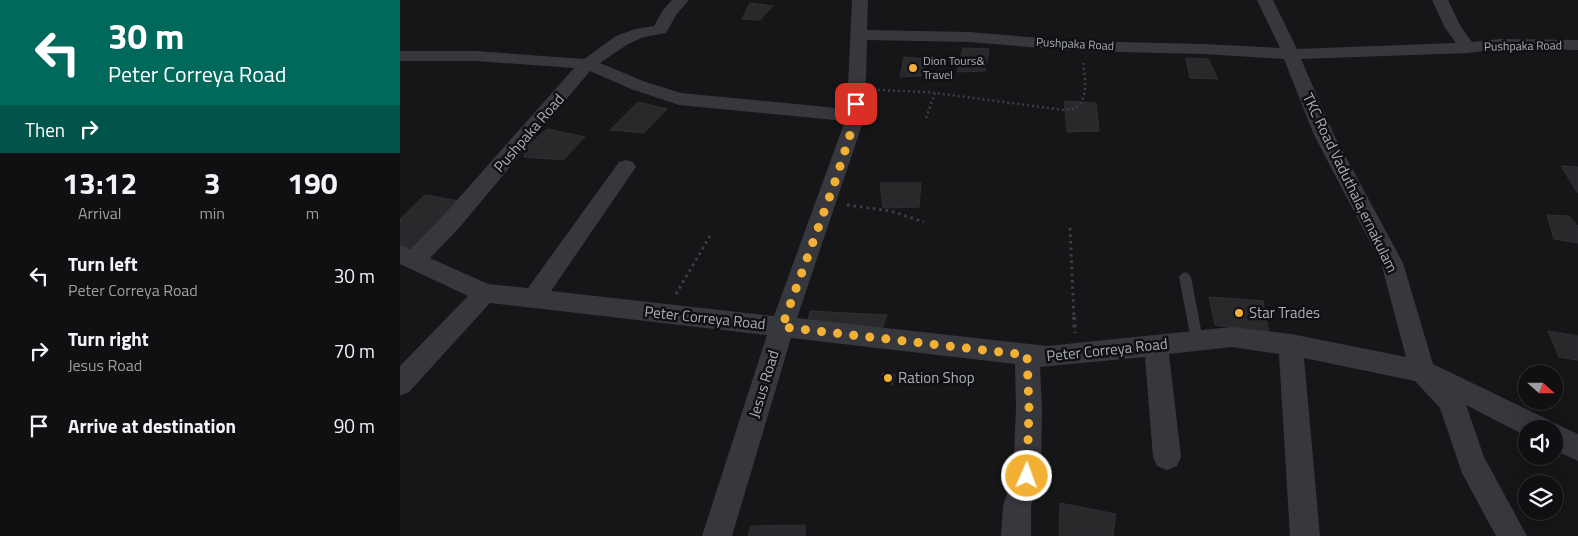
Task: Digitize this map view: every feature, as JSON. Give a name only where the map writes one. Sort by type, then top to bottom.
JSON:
[{"type":"street","name":"Pushpaka Road","points":[[407,258],[451,222],[504,159],[571,85],[587,64],[622,40],[641,32],[660,30],[669,13],[681,0]]},
{"type":"street","name":"Jesus Road","points":[[717,536],[782,327],[856,116],[860,0]]},
{"type":"street","name":"TKC Road Vaduthala,ernakulam","points":[[1265,0],[1291,54],[1327,141],[1392,263],[1422,371]]},
{"type":"street","points":[[1440,0],[1453,28],[1468,48]]},
{"type":"street","name":"Pushpaka Road","points":[[859,35],[969,36],[1082,46],[1203,49],[1291,54],[1468,48],[1500,44],[1578,45]]},
{"type":"street","points":[[400,56],[475,56],[587,64],[637,85],[680,99],[856,116]]},
{"type":"street","points":[[533,299],[626,167]]},
{"type":"street","name":"Peter Correya Road","points":[[407,258],[484,293],[1047,357],[1232,337],[1291,345],[1422,371],[1522,420]]},
{"type":"street","points":[[400,384],[484,293]]},
{"type":"street","points":[[1156,345],[1167,457]]},
{"type":"street","points":[[1291,345],[1305,536]]},
{"type":"street","points":[[1016,536],[1017,506],[1027,476],[1029,399],[1027,355]]},
{"type":"street","points":[[1422,371],[1451,401],[1472,463],[1512,536]]},
{"type":"street","points":[[1563,440],[1578,448]]},
{"type":"lane","points":[[1185,277],[1197,340]]},
{"type":"path","points":[[857,91],[935,93],[1064,110],[1076,108],[1082,102],[1084,92],[1082,46]]},
{"type":"path","points":[[926,118],[935,93]]},
{"type":"path","points":[[827,200],[890,211],[924,222]]},
{"type":"path","points":[[1070,228],[1076,354]]},
{"type":"path","points":[[664,314],[710,236]]},
{"type":"building","points":[[750,3],[773,6],[760,20],[742,19]]},
{"type":"building","points":[[963,48],[989,49],[985,71],[957,72]]},
{"type":"building","name":"Dion Tours& Travel","points":[[904,57],[926,59],[921,76],[900,77]]},
{"type":"building","points":[[1186,58],[1208,59],[1218,79],[1190,78]]},
{"type":"building","points":[[1064,101],[1096,103],[1099,131],[1067,132]]},
{"type":"building","points":[[638,102],[667,109],[644,133],[610,130]]},
{"type":"building","points":[[547,129],[585,137],[563,160],[524,157],[526,147]]},
{"type":"building","points":[[1561,166],[1578,167],[1578,192],[1577,192]]},
{"type":"building","points":[[880,183],[921,183],[919,207],[883,208]]},
{"type":"building","points":[[425,195],[465,202],[415,248],[400,246],[400,219]]},
{"type":"building","points":[[1547,215],[1569,216],[1578,226],[1578,243],[1554,239]]},
{"type":"building","name":"Star Trades","points":[[1209,297],[1263,301],[1269,333],[1215,325]]},
{"type":"building","points":[[810,311],[887,315],[881,332],[808,321]]},
{"type":"building","points":[[1548,331],[1578,336],[1578,360],[1559,357]]},
{"type":"building","name":"Ration Shop","points":[[882,373],[895,375],[892,385],[883,381]]},
{"type":"building","points":[[1060,503],[1116,514],[1113,536],[1059,536]]},
{"type":"building","points":[[805,525],[805,536],[748,536],[751,526]]},
{"type":"place","name":"Dion Tours& Travel","points":[[913,68]]},
{"type":"place","name":"Star Trades","points":[[1239,313]]},
{"type":"place","name":"Ration Shop","points":[[888,378]]},
{"type":"route","points":[[856,104],[856,116],[836,179],[782,327],[1027,355],[1029,408],[1027,476]]}]
